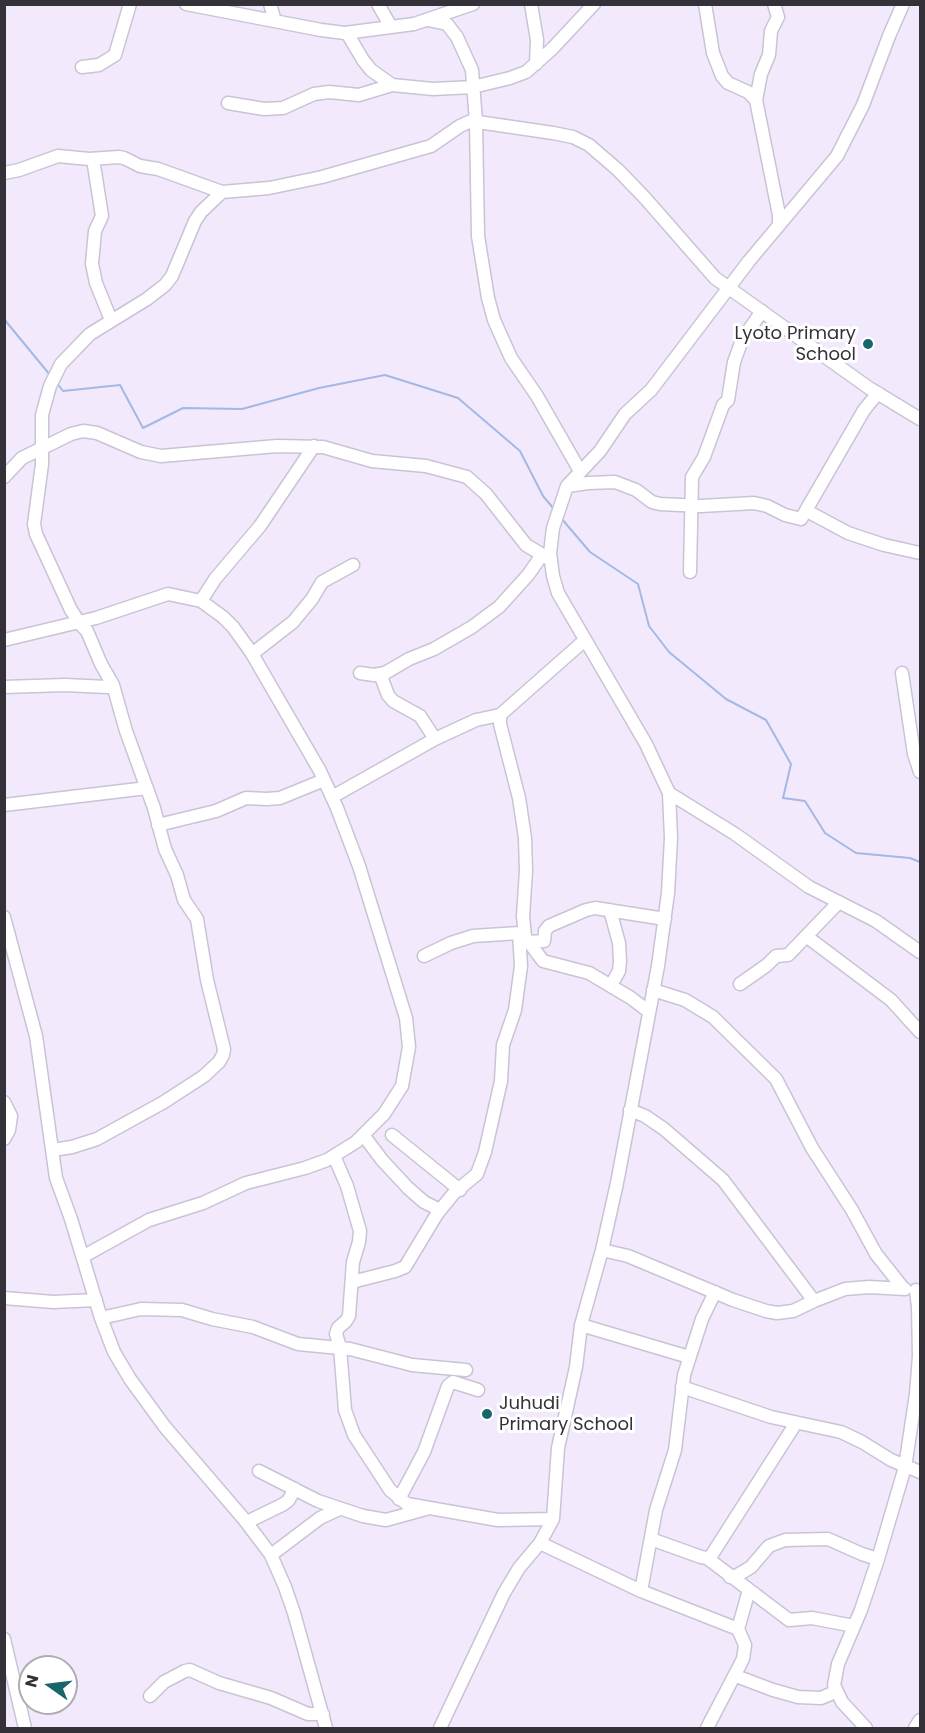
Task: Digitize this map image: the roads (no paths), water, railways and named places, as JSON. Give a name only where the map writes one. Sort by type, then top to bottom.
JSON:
[{"type":"street","points":[[82,67],[99,65],[115,55],[130,4]]},
{"type":"street","points":[[186,4],[347,33],[428,20],[473,4]]},
{"type":"street","points":[[270,4],[275,21]]},
{"type":"street","points":[[378,4],[391,27]]},
{"type":"street","points":[[531,4],[538,48],[536,64]]},
{"type":"street","points":[[228,103],[264,109],[283,108],[314,94],[329,92],[359,95],[392,85],[432,89],[473,87],[521,75],[536,64],[594,4]]},
{"type":"street","points":[[705,4],[713,53],[722,76],[728,83],[748,92],[756,100]]},
{"type":"street","points":[[774,4],[778,16],[771,31],[769,55],[761,74],[756,100],[779,224]]},
{"type":"street","points":[[360,673],[386,674],[415,656],[434,649],[472,627],[499,607],[550,553],[553,528],[567,486],[600,451],[625,414],[651,390],[728,288],[837,156],[863,105],[903,4]]},
{"type":"street","points":[[428,20],[447,24],[457,36],[472,70],[476,122],[478,236],[488,298],[502,339],[512,358],[537,396],[580,471]]},
{"type":"street","points":[[347,33],[371,70],[392,85]]},
{"type":"street","points":[[4,173],[58,156],[93,159],[124,158],[140,166],[158,169],[222,192],[269,188],[332,175],[361,164],[431,146],[466,123],[476,122],[573,137],[589,145],[618,170],[645,198],[703,267],[728,288],[878,393],[921,419]]},
{"type":"street","points":[[93,159],[102,216],[95,231],[92,264],[96,283],[111,320]]},
{"type":"street","points":[[53,1150],[97,1139],[164,1102],[204,1076],[223,1055],[224,1049],[207,980],[197,920],[184,900],[177,876],[165,849],[114,685],[101,664],[87,631],[71,610],[36,534],[35,513],[42,464],[42,415],[54,376],[77,346],[111,320],[147,300],[165,285],[172,276],[195,221],[222,192]]},
{"type":"street","points":[[690,572],[692,477],[704,457],[723,405],[728,400],[737,351],[749,327],[762,311]]},
{"type":"street","points":[[567,486],[615,482],[636,490],[652,502],[690,505],[761,503],[785,515],[801,519],[855,424],[878,393]]},
{"type":"street","points":[[4,477],[22,458],[41,447],[83,431],[105,436],[141,452],[161,456],[277,446],[314,446],[372,461],[426,466],[467,477],[486,494],[526,545],[546,557],[558,593],[646,744],[669,793],[671,838],[665,919],[602,1250],[581,1325],[576,1367],[558,1448],[553,1519],[540,1543],[519,1568],[509,1585],[440,1728]]},
{"type":"street","points":[[201,601],[215,579],[260,526],[314,446]]},
{"type":"street","points":[[807,511],[848,533],[884,545],[921,553]]},
{"type":"street","points":[[252,654],[293,622],[312,599],[322,582],[353,565]]},
{"type":"street","points":[[4,640],[78,622],[168,594],[201,601],[233,627],[300,734],[332,797],[373,908],[389,968],[406,1018],[409,1047],[402,1086],[384,1114],[364,1136],[334,1156],[305,1168],[246,1184],[208,1202],[149,1220],[84,1256]]},
{"type":"street","points":[[332,797],[435,739],[476,720],[500,715],[585,640]]},
{"type":"street","points":[[902,673],[914,754],[921,772]]},
{"type":"street","points":[[380,674],[388,695],[393,701],[420,716],[435,739]]},
{"type":"street","points":[[4,687],[65,685],[108,687],[114,685]]},
{"type":"street","points":[[352,1282],[405,1267],[440,1210],[477,1174],[489,1137],[503,1071],[503,1046],[516,1004],[524,937],[526,871],[525,838],[519,798],[500,724],[500,715]]},
{"type":"street","points":[[158,825],[195,818],[246,798],[267,800],[280,798],[324,780]]},
{"type":"street","points":[[4,805],[147,788]]},
{"type":"street","points":[[669,793],[735,834],[809,887],[876,921],[921,952]]},
{"type":"street","points":[[740,984],[776,956],[788,956],[839,902]]},
{"type":"street","points":[[424,956],[451,943],[473,936],[524,937],[544,941],[545,931],[549,926],[586,910],[602,908],[665,919]]},
{"type":"street","points":[[610,910],[620,961],[619,971],[611,985]]},
{"type":"street","points":[[4,917],[36,1036],[56,1178],[84,1256],[101,1318],[114,1352],[140,1394],[180,1445],[247,1522],[271,1556],[285,1587],[326,1728]]},
{"type":"street","points":[[806,936],[891,1000],[921,1032]]},
{"type":"street","points":[[524,937],[543,962],[580,970],[611,985],[648,1011]]},
{"type":"street","points":[[652,990],[685,1000],[713,1017],[776,1079],[812,1148],[852,1210],[876,1254],[903,1288]]},
{"type":"street","points":[[4,1102],[11,1116],[9,1130],[4,1139]]},
{"type":"street","points":[[630,1110],[645,1116],[664,1129],[723,1180],[814,1301]]},
{"type":"street","points":[[392,1135],[460,1190]]},
{"type":"street","points":[[364,1136],[382,1161],[403,1183],[424,1202],[440,1210]]},
{"type":"street","points":[[334,1156],[347,1186],[360,1231],[352,1262],[349,1316],[338,1328],[336,1334],[340,1347],[342,1392],[349,1424],[382,1479],[407,1504],[428,1509],[498,1520],[553,1519]]},
{"type":"street","points":[[602,1250],[645,1262],[715,1292],[777,1313],[793,1311],[845,1289],[869,1287],[918,1290],[918,1394],[905,1467],[878,1559],[836,1673],[834,1685],[837,1694],[866,1728]]},
{"type":"street","points":[[641,1591],[657,1504],[675,1450],[682,1388],[689,1357],[702,1318],[715,1292]]},
{"type":"street","points":[[4,1298],[42,1302],[96,1300]]},
{"type":"street","points":[[101,1318],[141,1309],[174,1309],[253,1327],[298,1344],[340,1347],[420,1366],[466,1370]]},
{"type":"street","points":[[581,1325],[689,1357]]},
{"type":"street","points":[[399,1498],[424,1452],[448,1386],[453,1382],[478,1390]]},
{"type":"street","points":[[682,1388],[796,1423],[841,1432],[862,1442],[891,1461],[921,1472]]},
{"type":"street","points":[[707,1558],[711,1556],[796,1423]]},
{"type":"street","points":[[259,1471],[339,1509],[363,1516],[386,1520],[428,1509]]},
{"type":"street","points":[[247,1522],[288,1501],[295,1489]]},
{"type":"street","points":[[271,1556],[320,1518],[339,1509]]},
{"type":"street","points":[[651,1539],[707,1558],[789,1620],[812,1618],[854,1626]]},
{"type":"street","points":[[730,1577],[736,1576],[751,1566],[769,1546],[785,1540],[828,1539],[878,1559]]},
{"type":"street","points":[[540,1543],[641,1591],[738,1629],[746,1645],[743,1659],[707,1728]]},
{"type":"street","points":[[738,1629],[749,1590]]},
{"type":"street","points":[[4,1639],[9,1674],[24,1728]]},
{"type":"street","points":[[150,1696],[164,1682],[190,1670],[219,1683],[271,1698],[308,1714],[323,1714]]},
{"type":"street","points":[[736,1676],[798,1697],[821,1698],[835,1692],[837,1694]]},
{"type":"street","points":[[915,1728],[921,1720]]},
{"type":"waterway","points":[[4,319],[50,375]]},
{"type":"waterway","points":[[56,382],[63,391],[120,385],[143,428],[183,408],[242,409],[319,388],[385,375],[458,398],[520,451],[543,496],[554,509]]},
{"type":"waterway","points":[[561,518],[590,552],[638,584],[649,626],[669,652],[726,699],[766,720],[791,764],[783,798],[805,801],[825,833],[856,853],[910,858],[920,862]]},
{"type":"place","name":"Lyoto Primary School","points":[[868,344]]},
{"type":"place","name":"Juhudi Primary School","points":[[487,1414]]}]
